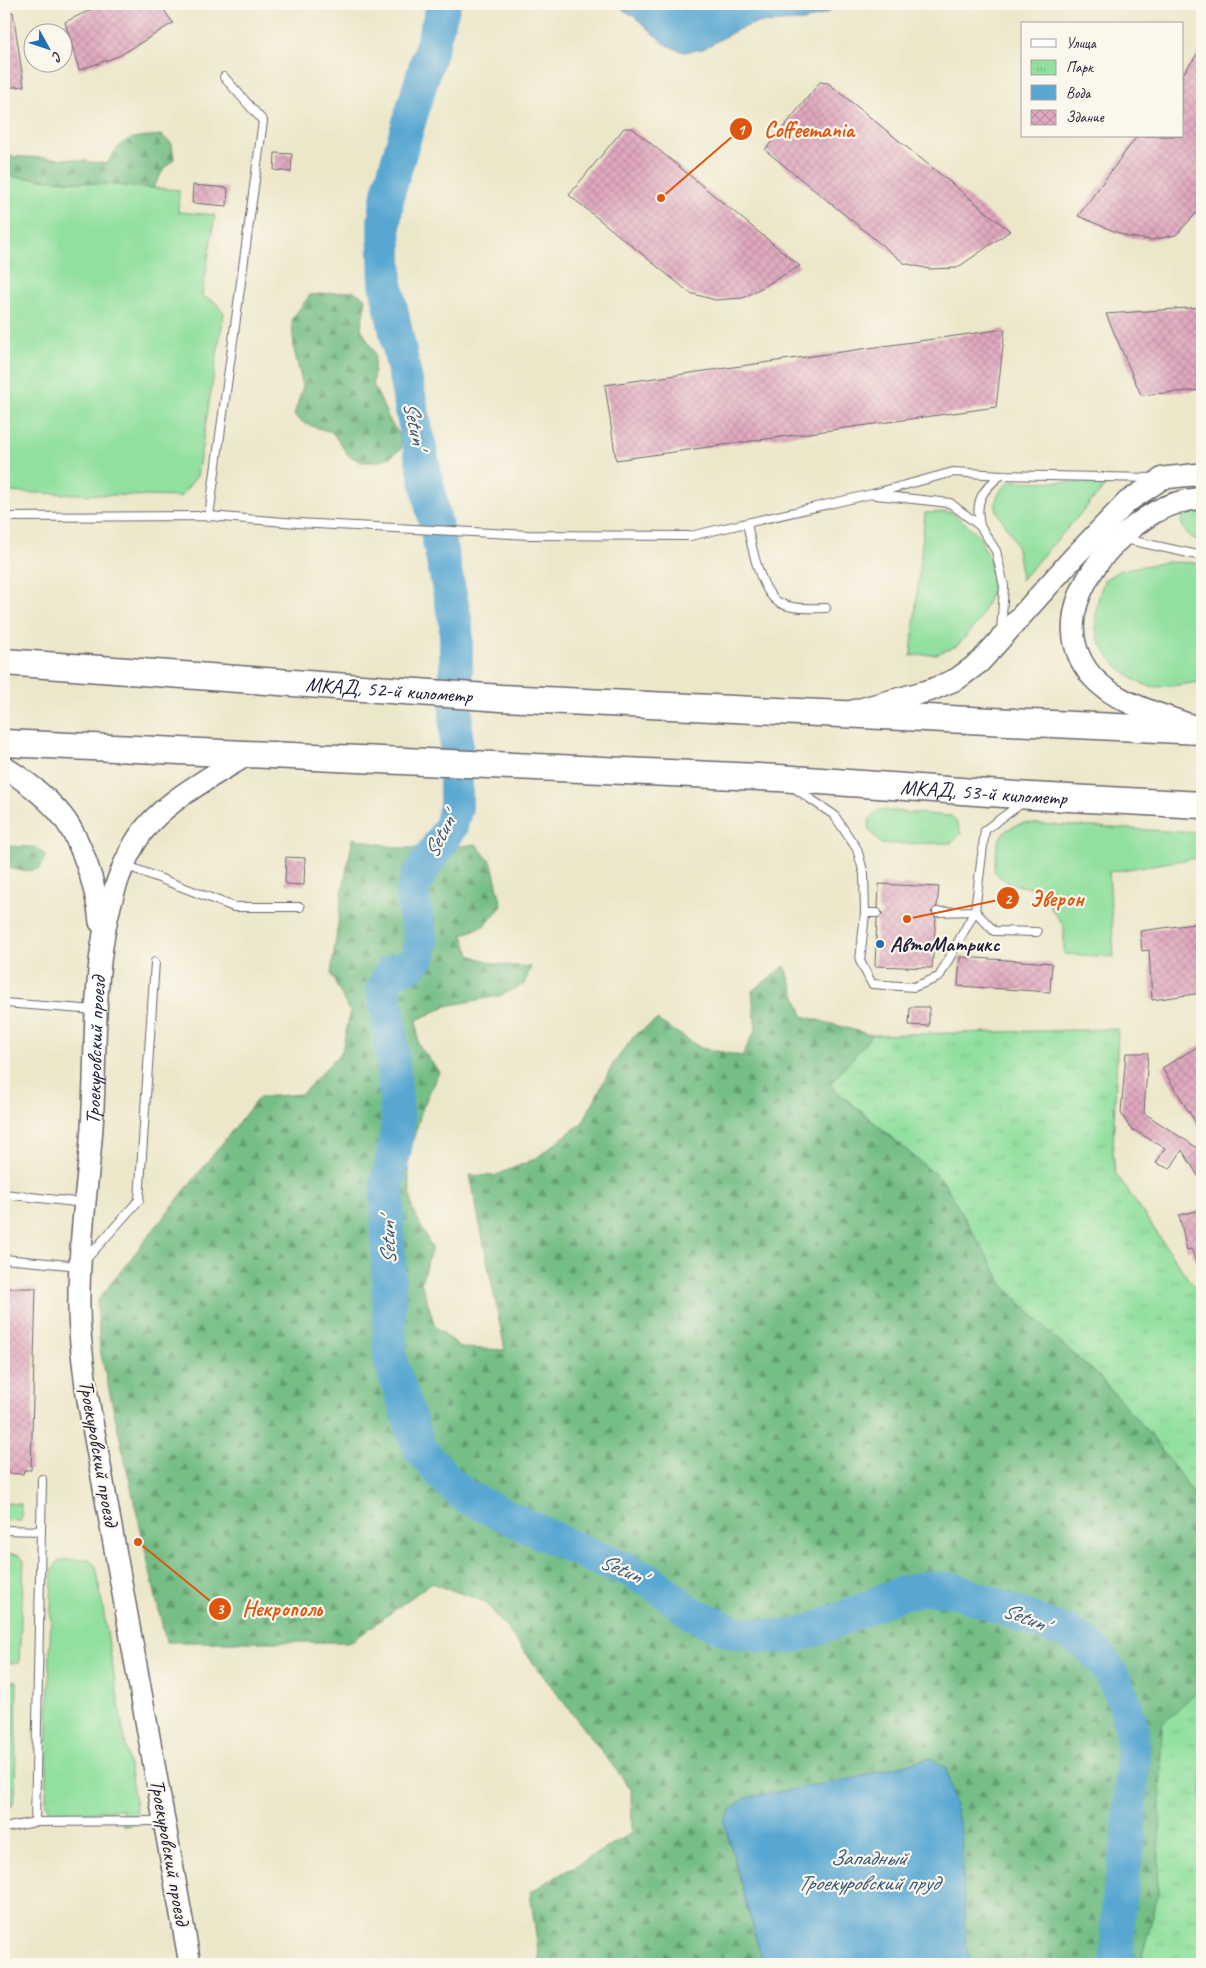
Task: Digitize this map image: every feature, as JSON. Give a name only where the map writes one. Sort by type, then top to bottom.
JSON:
[{"type":"highway","name":"МКАД, 52-й километр","points":[[4,662],[500,698],[839,714]]},
{"type":"highway","points":[[839,714],[1202,730]]},
{"type":"highway","points":[[4,743],[773,777]]},
{"type":"highway","name":"МКАД, 53-й километр","points":[[773,777],[1031,796],[1202,805]]},
{"type":"street","points":[[839,714],[931,690],[957,679],[980,662],[1073,558],[1127,502],[1163,478],[1202,474]]},
{"type":"street","points":[[1202,498],[1175,504],[1156,511],[1121,538],[1099,560],[1085,584],[1074,612],[1073,633],[1078,654],[1087,671],[1101,685],[1125,700],[1202,730]]},
{"type":"street","name":"Троекуровский проезд","points":[[102,937],[111,898],[123,864],[136,840],[155,818],[190,790],[250,753]]},
{"type":"street","name":"Троекуровский проезд","points":[[4,768],[37,792],[60,812],[84,854],[98,899],[102,937],[80,1266],[80,1340],[87,1394],[190,1964]]},
{"type":"street","points":[[1170,804],[1202,814]]},
{"type":"lane","points":[[209,516],[262,122],[224,77]]},
{"type":"lane","points":[[4,517],[209,516],[297,524],[529,535],[690,536],[872,494],[953,472],[1001,475],[1163,478]]},
{"type":"lane","points":[[980,526],[977,510],[981,494],[1001,475]]},
{"type":"lane","points":[[872,494],[950,503],[980,526],[996,552],[1004,586],[1001,639]]},
{"type":"lane","points":[[747,523],[756,566],[765,585],[779,603],[799,608],[826,608]]},
{"type":"lane","points":[[1121,538],[1202,556]]},
{"type":"lane","points":[[773,777],[834,815],[858,849],[864,874],[864,913],[860,961],[872,984],[914,987],[939,977],[974,911],[985,830],[1031,796]]},
{"type":"lane","points":[[123,864],[234,907],[300,907]]},
{"type":"lane","points":[[937,912],[974,911],[994,931],[1037,932]]},
{"type":"lane","points":[[864,913],[878,913]]},
{"type":"lane","points":[[4,1258],[80,1266],[139,1200],[155,962]]},
{"type":"lane","points":[[4,1003],[98,1010]]},
{"type":"lane","points":[[4,1194],[85,1203]]},
{"type":"lane","points":[[35,1822],[42,1479]]},
{"type":"lane","points":[[4,1530],[41,1531]]},
{"type":"lane","points":[[4,1828],[35,1822],[164,1821]]},
{"type":"green space","points":[[161,135],[172,144],[174,159],[164,169],[153,188],[4,176],[4,156],[70,159],[107,164],[118,148],[128,140]]},
{"type":"green space","points":[[4,176],[179,190],[178,212],[215,215],[202,296],[215,302],[224,313],[197,476],[180,497],[4,492]]},
{"type":"green space","points":[[354,291],[366,299],[361,328],[375,354],[373,384],[391,423],[400,435],[401,449],[390,457],[377,462],[362,462],[349,456],[332,432],[305,424],[294,415],[303,386],[294,350],[292,319],[310,295]]},
{"type":"green space","points":[[1010,481],[1108,483],[1021,580],[1015,543],[997,510],[996,504],[997,497]]},
{"type":"green space","points":[[1202,506],[1202,541],[1188,534],[1181,521],[1187,509]]},
{"type":"green space","points":[[951,512],[977,533],[990,559],[992,592],[978,622],[957,646],[936,654],[911,656],[925,513]]},
{"type":"green space","points":[[1166,562],[1202,563],[1202,682],[1161,687],[1141,683],[1123,672],[1115,664],[1098,638],[1096,610],[1104,580],[1120,570]]},
{"type":"green space","points":[[879,810],[951,816],[957,823],[961,834],[951,843],[881,844],[868,828],[870,819]]},
{"type":"green space","points":[[1023,823],[1202,833],[1202,857],[1109,872],[1114,957],[1064,954],[1064,926],[1050,907],[1050,889],[1013,884],[1000,877],[994,871],[997,846],[1002,835],[1014,826]]},
{"type":"green space","points":[[353,838],[398,848],[449,848],[476,844],[492,864],[502,906],[485,925],[463,935],[470,955],[495,964],[531,967],[524,984],[499,996],[446,1006],[417,1020],[418,1044],[439,1072],[423,1107],[407,1160],[412,1208],[432,1248],[421,1282],[435,1326],[461,1348],[505,1350],[470,1175],[494,1176],[535,1159],[583,1122],[613,1064],[635,1035],[657,1020],[701,1048],[742,1056],[756,1029],[752,991],[785,966],[803,1016],[872,1035],[830,1086],[943,1181],[1005,1287],[1055,1338],[1097,1374],[1150,1434],[1202,1505],[1202,1902],[1159,1844],[1158,1896],[1140,1964],[970,1964],[930,1758],[852,1779],[724,1821],[763,1964],[540,1964],[530,1892],[632,1833],[631,1789],[486,1602],[431,1583],[351,1642],[166,1642],[100,1350],[97,1301],[259,1097],[302,1094],[342,1051],[350,1013],[331,974],[343,887]]},
{"type":"green space","points":[[4,846],[35,847],[46,856],[39,869],[23,871],[4,867]]},
{"type":"green space","points":[[1118,1029],[1113,1149],[1115,1172],[1189,1280],[1202,1293],[1202,1505],[1150,1434],[1097,1374],[1055,1338],[1005,1287],[943,1181],[830,1085],[872,1035]]},
{"type":"green space","points":[[4,1503],[21,1504],[21,1521],[4,1520]]},
{"type":"green space","points":[[4,1553],[19,1555],[24,1561],[19,1663],[4,1663]]},
{"type":"green space","points":[[59,1560],[89,1560],[96,1566],[137,1814],[134,1823],[124,1827],[122,1809],[58,1815],[51,1812],[46,1804],[52,1571]]},
{"type":"green space","points":[[4,1681],[17,1681],[15,1795],[12,1806],[4,1811]]},
{"type":"green space","points":[[1202,1686],[1202,1964],[1140,1964],[1158,1896],[1162,1725]]},
{"type":"water","points":[[613,4],[837,4],[829,12],[804,21],[756,23],[737,30],[703,49],[684,52],[666,45],[634,16]]},
{"type":"water","name":"Западный Троекуровский пруд","points":[[930,1758],[946,1768],[961,1831],[965,1934],[970,1964],[763,1964],[724,1821],[730,1811],[744,1798],[852,1779]]},
{"type":"building","points":[[103,4],[160,4],[173,23],[119,56],[79,70],[72,46],[72,22],[65,22]]},
{"type":"building","points":[[13,12],[24,86],[4,88],[4,13]]},
{"type":"building","points":[[1202,48],[1202,207],[1176,235],[1151,240],[1128,237],[1078,216],[1136,138],[1184,138],[1184,72]]},
{"type":"building","points":[[820,82],[828,83],[1010,231],[957,268],[929,269],[904,263],[765,150]]},
{"type":"building","points":[[624,128],[632,128],[800,266],[743,298],[715,300],[690,293],[569,195]]},
{"type":"building","points":[[275,153],[292,154],[291,172],[274,170]]},
{"type":"building","points":[[193,185],[228,188],[227,206],[192,203]]},
{"type":"building","points":[[1202,307],[1202,390],[1141,395],[1106,314]]},
{"type":"building","points":[[1005,329],[996,407],[616,460],[605,385]]},
{"type":"building","points":[[286,857],[305,858],[304,885],[285,884]]},
{"type":"building","points":[[879,884],[939,887],[937,906],[931,912],[936,918],[932,968],[875,966],[877,919],[883,913],[878,908]]},
{"type":"building","points":[[1202,923],[1202,993],[1152,1000],[1149,950],[1142,951],[1140,931]]},
{"type":"building","points":[[960,957],[1052,963],[1050,992],[958,986]]},
{"type":"building","points":[[910,1007],[929,1007],[929,1026],[909,1025]]},
{"type":"building","points":[[1202,1044],[1202,1133],[1162,1068]]},
{"type":"building","points":[[1126,1053],[1148,1053],[1144,1113],[1202,1151],[1202,1182],[1182,1150],[1170,1169],[1156,1163],[1165,1148],[1130,1128],[1121,1113]]},
{"type":"building","points":[[1202,1210],[1202,1274],[1191,1249],[1187,1250],[1179,1215]]},
{"type":"building","points":[[4,1288],[36,1288],[31,1470],[24,1470],[23,1474],[4,1473]]},
{"type":"waterway","name":"Setun'","points":[[444,4],[388,193],[384,223],[386,284],[456,624],[456,807],[451,826],[417,878],[412,896],[421,940],[419,956],[411,965],[391,972],[383,988],[389,1020],[398,1123],[395,1148],[387,1182],[390,1359],[419,1448],[449,1482],[466,1497],[591,1556],[631,1571],[651,1581],[693,1614],[733,1632],[789,1637],[818,1629],[901,1593],[926,1588],[955,1590],[1068,1633],[1086,1643],[1104,1661],[1121,1693],[1131,1723],[1133,1751],[1129,1837],[1118,1905],[1117,1964]]},
{"type":"place","name":"Coffeemania","points":[[661,198]]},
{"type":"place","name":"Эверон","points":[[907,919]]},
{"type":"place","name":"АвтоМатрикс","points":[[880,944]]},
{"type":"place","name":"Некрополь","points":[[138,1542]]}]
